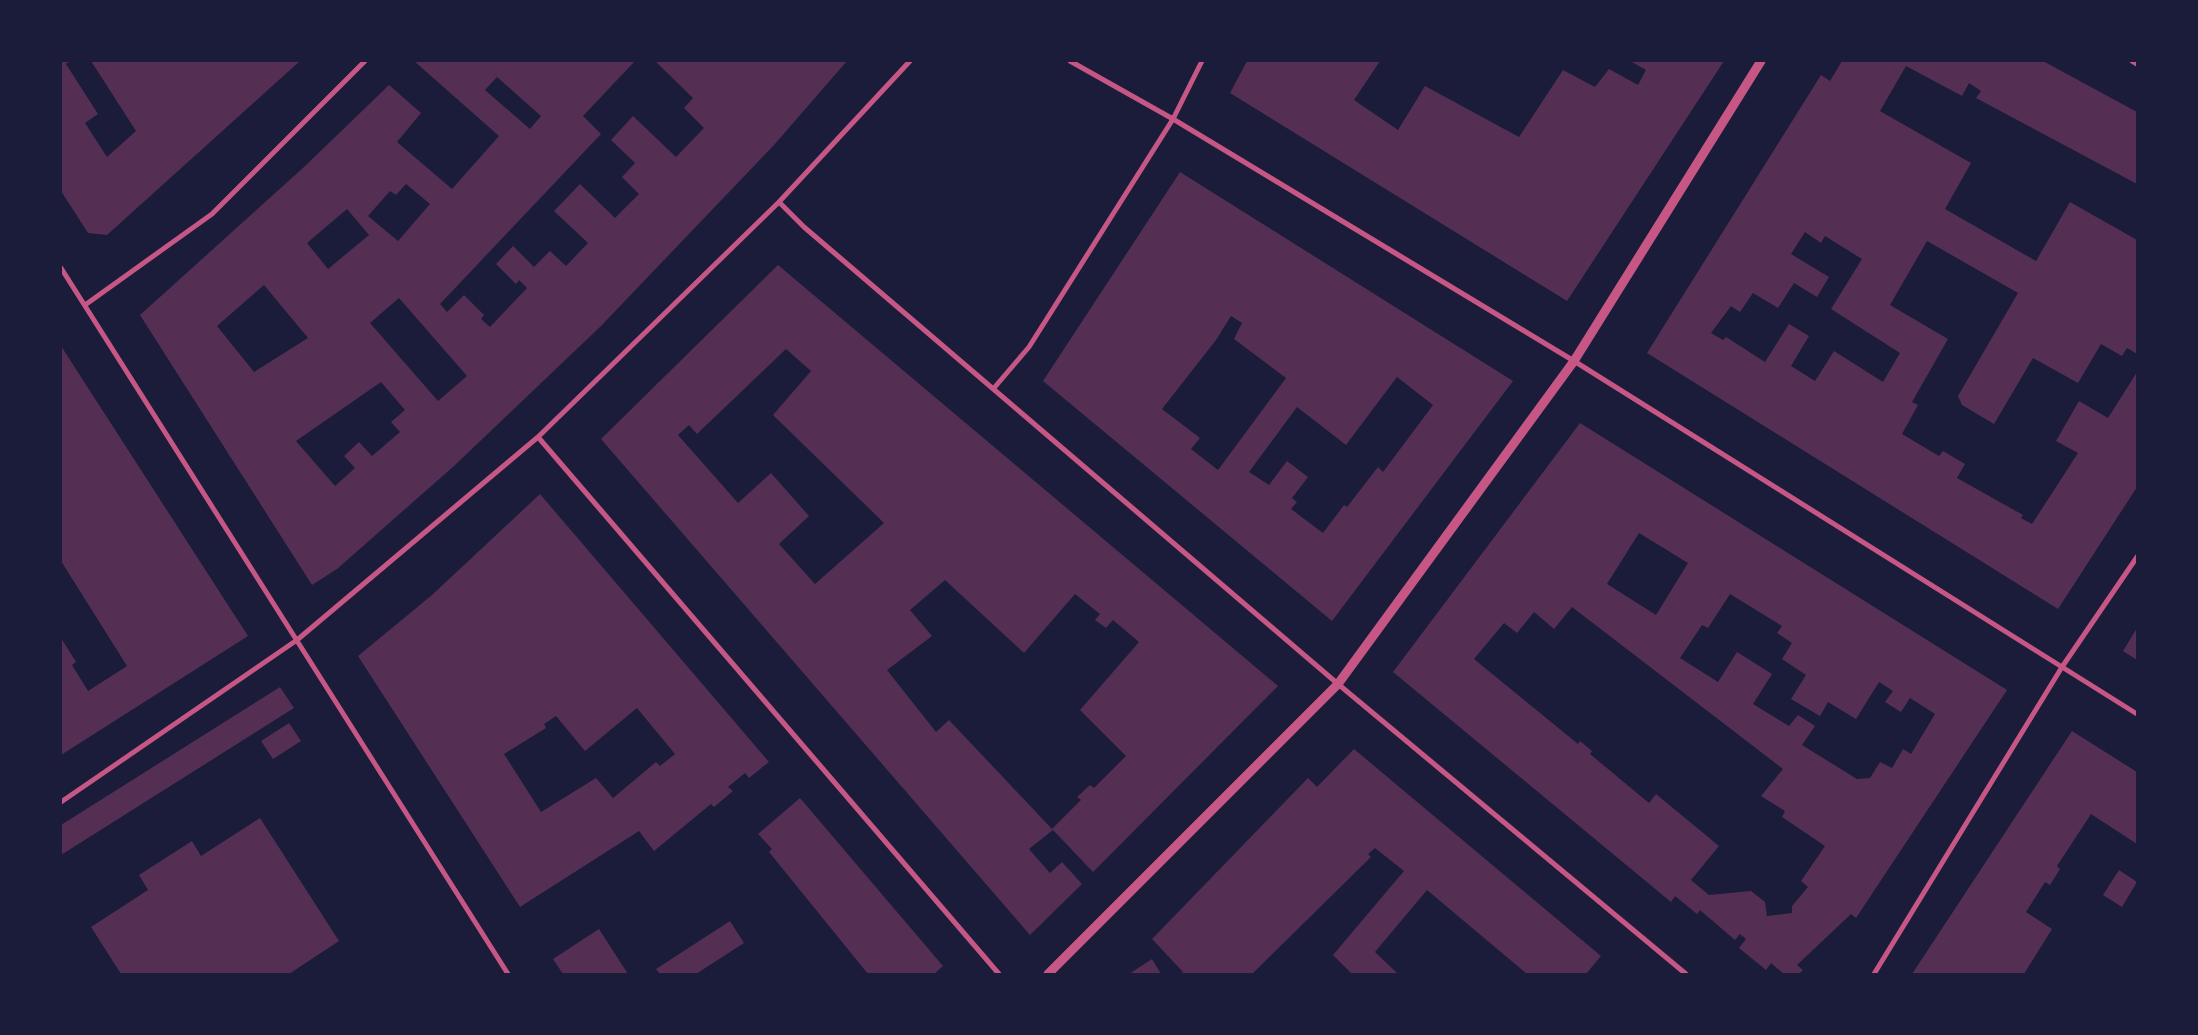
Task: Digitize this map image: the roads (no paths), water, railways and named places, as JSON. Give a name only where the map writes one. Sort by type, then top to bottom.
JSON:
[{"type":"street","points":[[85,305],[212,214],[365,61]]},
{"type":"street","points":[[61,802],[297,640],[538,437],[780,202],[910,61]]},
{"type":"street","points":[[1070,61],[1173,119],[1574,361],[2137,714]]},
{"type":"street","points":[[994,388],[1029,347],[1173,119],[1202,61]]},
{"type":"street","points":[[1048,974],[1338,684],[1574,361],[1761,61]]},
{"type":"street","points":[[2132,61],[2137,64]]},
{"type":"street","points":[[780,202],[812,233],[1338,684],[1686,974]]},
{"type":"street","points":[[61,268],[508,974]]},
{"type":"street","points":[[538,437],[999,974]]},
{"type":"street","points":[[1874,974],[2062,667],[2137,557]]}]
